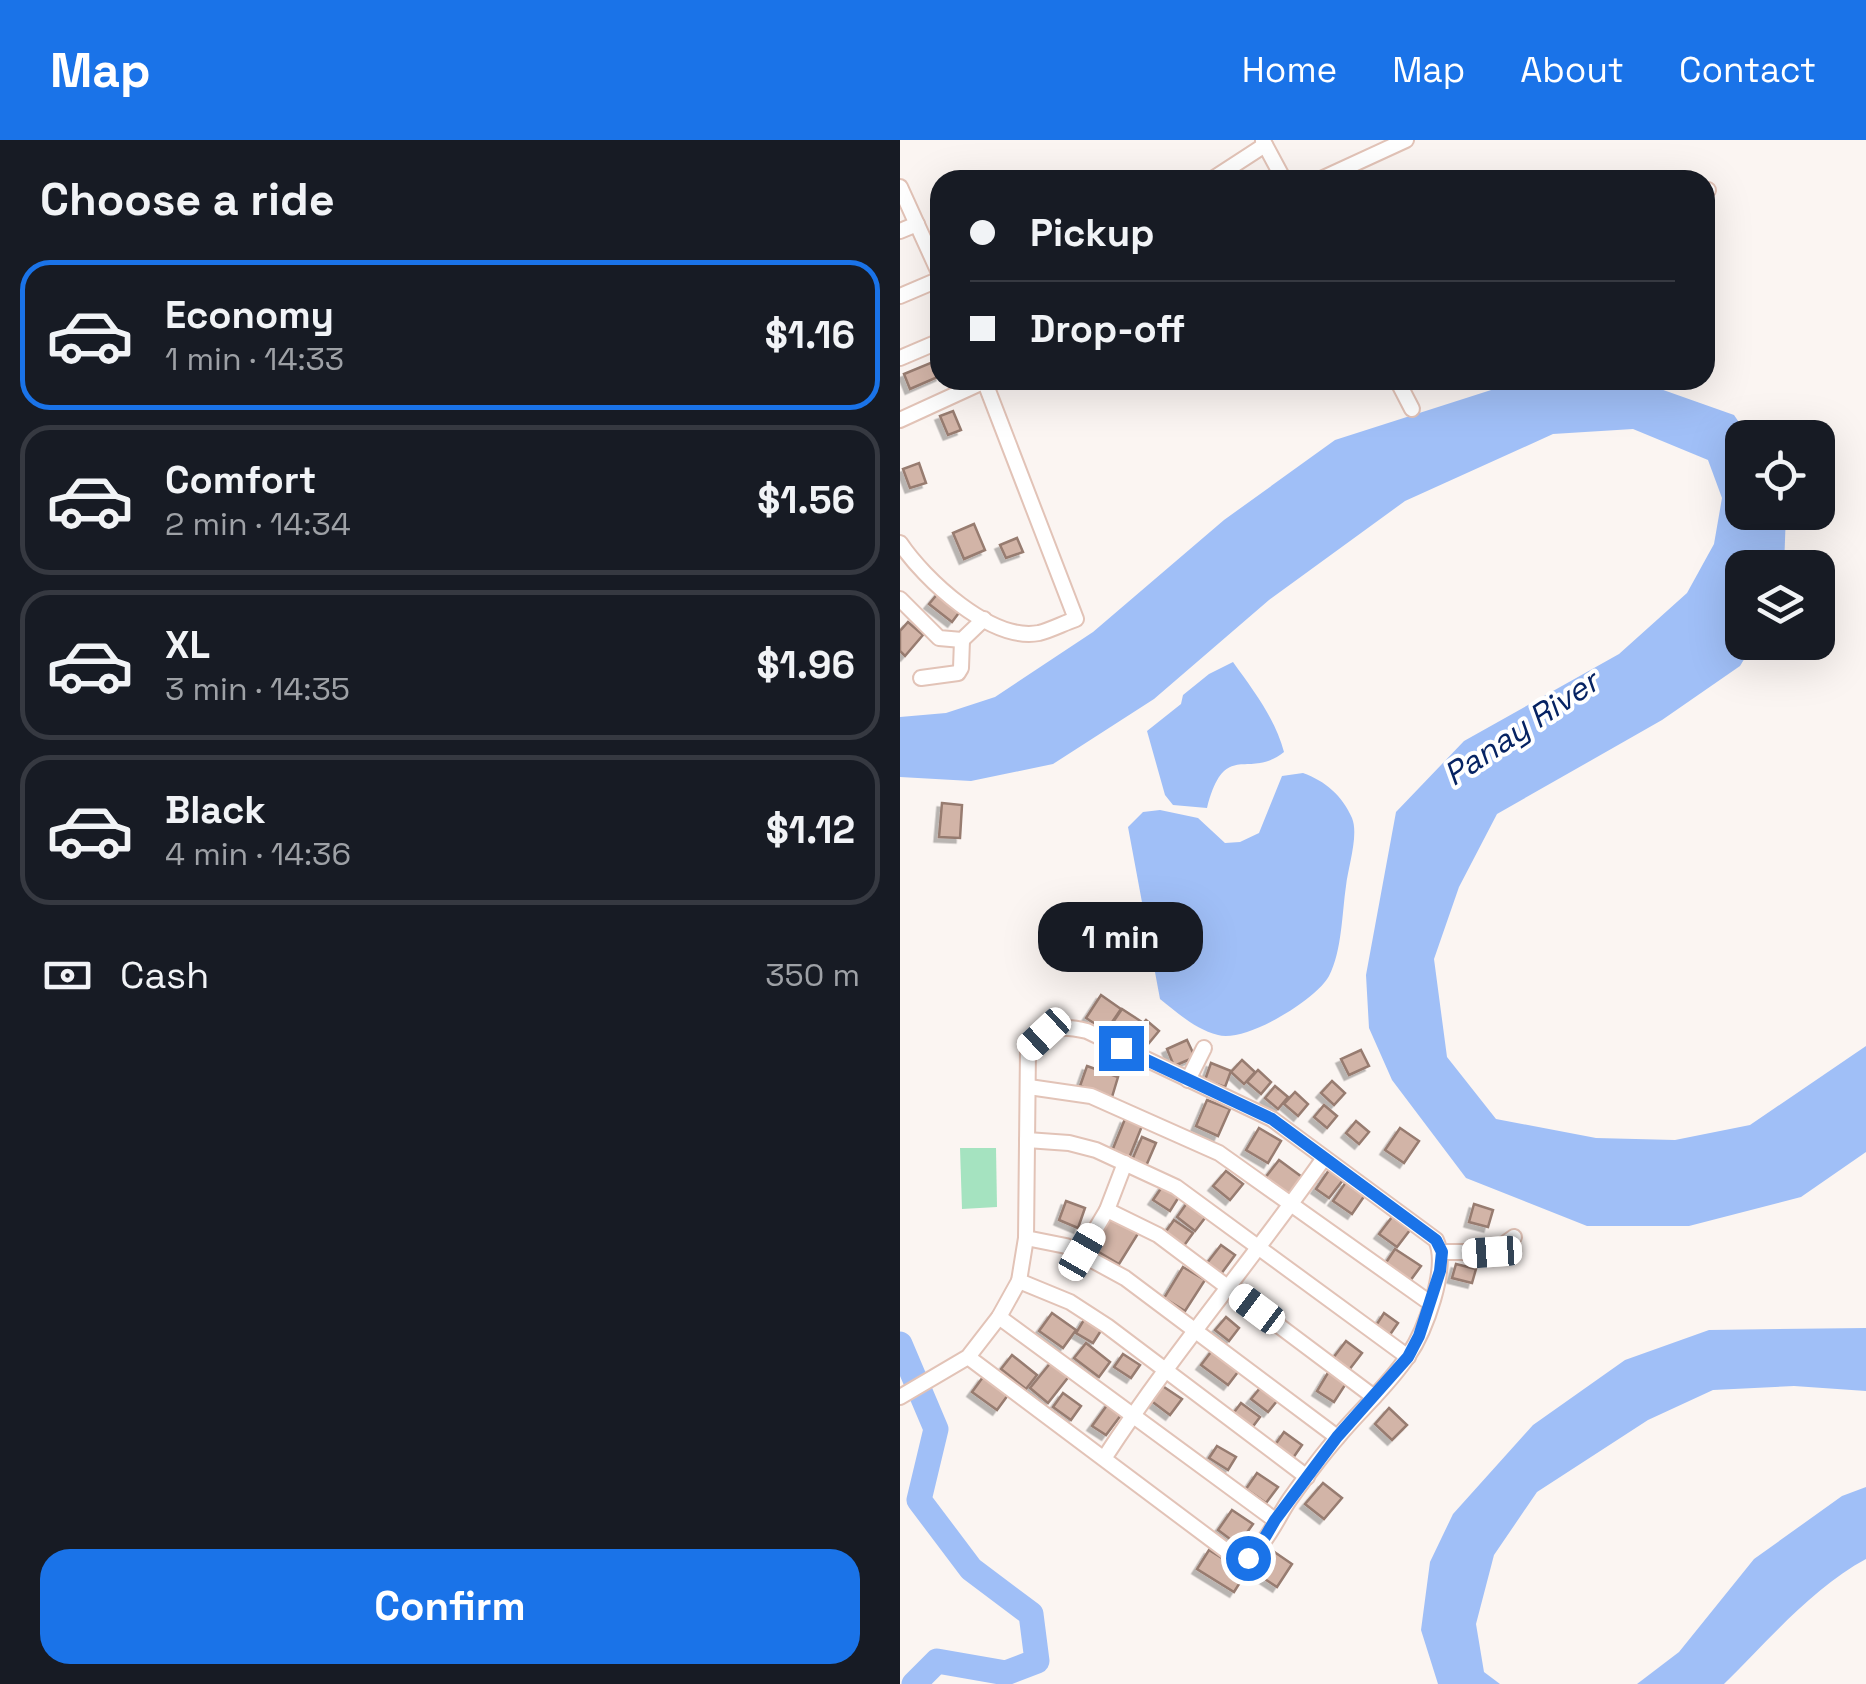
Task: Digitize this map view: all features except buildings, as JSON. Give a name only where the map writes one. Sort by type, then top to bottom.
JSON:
[{"type":"street","points":[[1341,170],[1406,140]]},
{"type":"street","points":[[1225,170],[1264,142],[1279,170]]},
{"type":"street","points":[[900,187],[930,254]]},
{"type":"street","points":[[900,231],[917,224]]},
{"type":"street","points":[[900,296],[930,282]]},
{"type":"street","points":[[900,358],[930,346]]},
{"type":"street","points":[[900,420],[965,390]]},
{"type":"street","points":[[900,543],[942,589],[984,619],[1004,628],[1036,634],[1076,619],[987,390]]},
{"type":"street","points":[[1402,390],[1412,409]]},
{"type":"street","points":[[900,599],[939,638],[962,640]]},
{"type":"street","points":[[921,678],[958,673],[962,668],[962,640],[984,619]]},
{"type":"street","points":[[901,1396],[968,1357],[999,1318],[1019,1281],[1026,1238],[1028,1048],[1050,1028],[1087,1032],[1272,1119],[1436,1240],[1442,1252],[1430,1303],[1408,1357],[1337,1437],[1248,1558],[1236,1558],[968,1357]]},
{"type":"street","points":[[1188,1080],[1204,1048]]},
{"type":"street","points":[[1029,1087],[1091,1096],[1220,1152],[1430,1303]]},
{"type":"street","points":[[1028,1140],[1068,1143],[1176,1187],[1408,1357]]},
{"type":"street","points":[[1105,1457],[1193,1331],[1260,1248],[1324,1158]]},
{"type":"street","points":[[1082,1252],[1108,1210],[1124,1163]]},
{"type":"street","points":[[1108,1210],[1158,1235],[1374,1397]]},
{"type":"street","points":[[1442,1252],[1492,1252],[1514,1237]]},
{"type":"street","points":[[1026,1238],[1082,1252],[1125,1278],[1337,1437]]},
{"type":"street","points":[[1019,1281],[1070,1302],[1306,1476]]},
{"type":"street","points":[[999,1318],[1275,1520]]},
{"type":"green space","points":[[960,1148],[996,1148],[997,1207],[962,1209]]},
{"type":"water","name":"Panay River","points":[[1491,390],[1663,390],[1734,415],[1737,420],[1725,420],[1725,530],[1785,530],[1785,550],[1725,550],[1725,660],[1744,660],[1662,720],[1497,814],[1459,887],[1434,959],[1447,1057],[1496,1119],[1596,1138],[1675,1140],[1750,1125],[1866,1046],[1866,1152],[1801,1197],[1689,1226],[1587,1226],[1466,1178],[1392,1080],[1369,1028],[1366,975],[1396,812],[1464,741],[1619,654],[1687,593],[1714,544],[1722,498],[1708,460],[1633,429],[1553,434],[1405,501],[1269,600],[1154,699],[1053,764],[971,781],[900,777],[900,717],[946,713],[995,697],[1093,632],[1224,520],[1335,440]]},
{"type":"water","points":[[1233,662],[1269,716],[1284,752],[1271,760],[1230,767],[1214,787],[1207,808],[1173,805],[1165,795],[1147,731],[1181,704],[1183,695],[1209,674]]},
{"type":"water","points":[[1303,773],[1338,796],[1354,825],[1337,955],[1322,986],[1279,1018],[1245,1033],[1218,1035],[1188,1020],[1160,999],[1128,827],[1143,812],[1160,810],[1198,818],[1225,843],[1240,842],[1259,833],[1282,776]]},
{"type":"water","points":[[1866,1328],[1866,1391],[1794,1386],[1713,1390],[1648,1420],[1537,1492],[1494,1555],[1476,1624],[1484,1672],[1500,1684],[1438,1684],[1421,1630],[1430,1562],[1453,1514],[1533,1425],[1625,1360],[1709,1330]]},
{"type":"water","points":[[1866,1487],[1866,1559],[1809,1600],[1724,1684],[1637,1684],[1679,1652],[1754,1559],[1842,1496]]},
{"type":"waterway","points":[[900,1344],[936,1429],[919,1500],[971,1569],[1031,1614],[1037,1661],[1006,1673],[937,1661],[914,1684]]},
{"type":"route","points":[[1121,1048],[1272,1119],[1436,1240],[1442,1252],[1430,1303],[1408,1357],[1337,1437],[1248,1558]]}]
